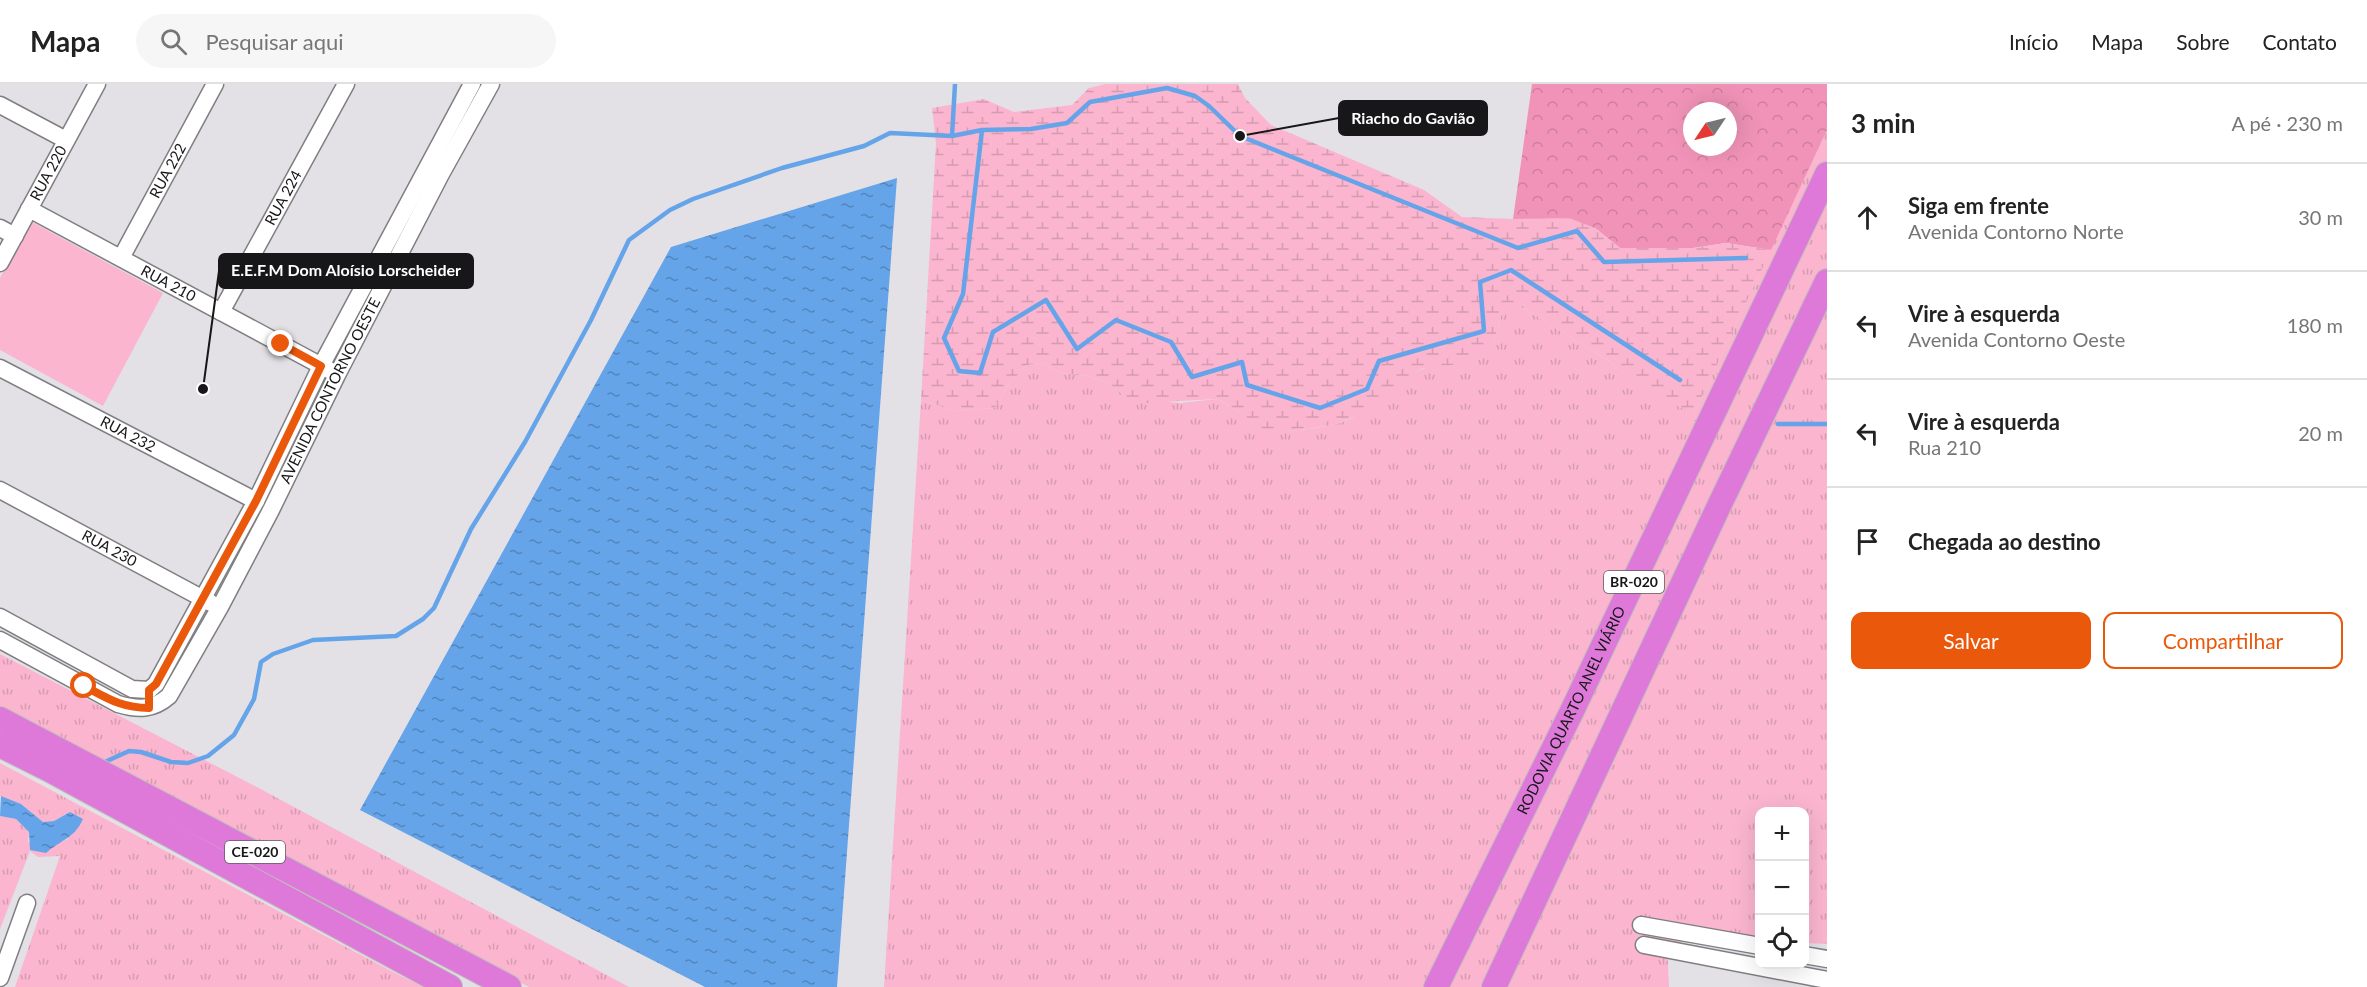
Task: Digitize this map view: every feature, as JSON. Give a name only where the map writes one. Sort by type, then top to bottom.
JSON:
[{"type":"highway","name":"RODOVIA QUARTO ANEL VIÁRIO","points":[[1436,987],[1572,711],[1827,174]]},
{"type":"highway","name":"BR-020","points":[[1495,986],[1718,508],[1827,281]]},
{"type":"highway","name":"CE-020","points":[[0,719],[509,987]]},
{"type":"highway","name":"CE-020","points":[[0,745],[69,780],[450,987]]},
{"type":"street","name":"RUA 220","points":[[0,263],[7,232],[29,208],[97,84]]},
{"type":"street","name":"RUA 222","points":[[121,258],[215,84]]},
{"type":"street","name":"RUA 224","points":[[221,312],[346,84]]},
{"type":"street","name":"AVENIDA CONTORNO OESTE","points":[[149,690],[156,684],[256,501],[321,366],[472,84]]},
{"type":"street","name":"AVENIDA CONTORNO OESTE","points":[[149,708],[160,704],[169,696],[220,607],[272,510],[337,375],[436,183],[491,84]]},
{"type":"street","points":[[0,105],[66,140]]},
{"type":"street","name":"RUA 210","points":[[29,208],[337,375]]},
{"type":"street","name":"RUA 232","points":[[0,368],[256,501]]},
{"type":"street","name":"RUA 230","points":[[0,490],[220,607]]},
{"type":"street","points":[[0,617],[132,689],[149,690],[149,708],[131,708],[118,704],[0,640]]},
{"type":"street","points":[[0,978],[27,903]]},
{"type":"street","points":[[1641,925],[1755,945]]},
{"type":"street","points":[[1644,945],[1827,980]]},
{"type":"street","points":[[1809,956],[1827,959]]},
{"type":"green space","points":[[1105,84],[1238,84],[1245,98],[1271,125],[1424,190],[1462,217],[1569,218],[1595,228],[1620,248],[1693,248],[1726,243],[1771,250],[1694,413],[1662,400],[1608,360],[1523,308],[1509,303],[1501,316],[1494,341],[1470,363],[1423,368],[1395,385],[1365,412],[1337,424],[1308,429],[1263,433],[1242,413],[1217,399],[1146,403],[1127,398],[1110,384],[1087,376],[1060,373],[1042,363],[1027,365],[1008,385],[995,408],[956,411],[921,400],[936,143],[932,108],[984,99],[1014,112],[1072,105],[1089,88]]},
{"type":"green space","points":[[1532,84],[1827,84],[1827,130],[1771,250],[1726,243],[1693,248],[1620,248],[1595,228],[1513,219]]},
{"type":"green space","points":[[1827,130],[1827,944],[1809,943],[1809,807],[1755,807],[1755,943],[1667,942],[1669,987],[884,987],[921,400],[956,411],[995,408],[1008,385],[1027,365],[1042,363],[1060,373],[1087,376],[1110,384],[1127,398],[1180,403],[1217,399],[1242,413],[1263,432],[1318,428],[1346,421],[1355,416],[1397,383],[1420,370],[1494,341],[1501,316],[1509,302],[1523,308],[1608,360],[1634,381],[1694,413]]},
{"type":"green space","points":[[30,221],[163,293],[103,406],[0,350],[0,278]]},
{"type":"green space","points":[[0,654],[251,784],[629,987],[529,987],[498,971],[0,706]]},
{"type":"green space","points":[[0,763],[423,987],[15,987],[60,856],[38,857],[30,851],[0,929],[0,816],[16,819],[29,832],[28,842],[57,843],[68,839],[70,812],[54,821],[43,822],[21,804],[0,796]]},
{"type":"water","points":[[897,178],[837,987],[705,987],[360,810],[671,247]]},
{"type":"water","points":[[1,796],[21,804],[43,822],[54,821],[70,812],[83,819],[72,835],[46,853],[30,850],[29,832],[16,819],[0,816]]},
{"type":"waterway","points":[[952,136],[955,84]]},
{"type":"waterway","points":[[107,761],[129,751],[141,752],[171,762],[188,763],[208,756],[234,735],[254,699],[261,662],[273,654],[313,640],[396,636],[423,619],[434,608],[471,529],[525,442],[591,320],[629,240],[670,210],[693,199],[782,168],[864,146],[890,133],[952,136],[982,130],[1031,129],[1067,123],[1090,102],[1167,88],[1195,96],[1209,106],[1240,136],[1518,248],[1577,231],[1604,262],[1746,258]]},
{"type":"waterway","points":[[982,130],[963,294],[944,338],[959,371],[980,373],[993,332],[1046,300],[1077,349],[1116,320],[1171,342],[1192,377],[1242,362],[1247,385],[1320,408],[1367,389],[1379,361],[1484,331],[1480,282],[1511,270],[1680,380]]},
{"type":"waterway","points":[[1778,424],[1827,424]]},
{"type":"place","name":"Riacho do Gavião","points":[[1240,136]]},
{"type":"place","name":"E.E.F.M Dom Aloísio Lorscheider","points":[[203,389]]},
{"type":"route","points":[[84,686],[118,704],[131,708],[149,708],[149,690],[156,684],[256,501],[321,366],[281,344]]}]
